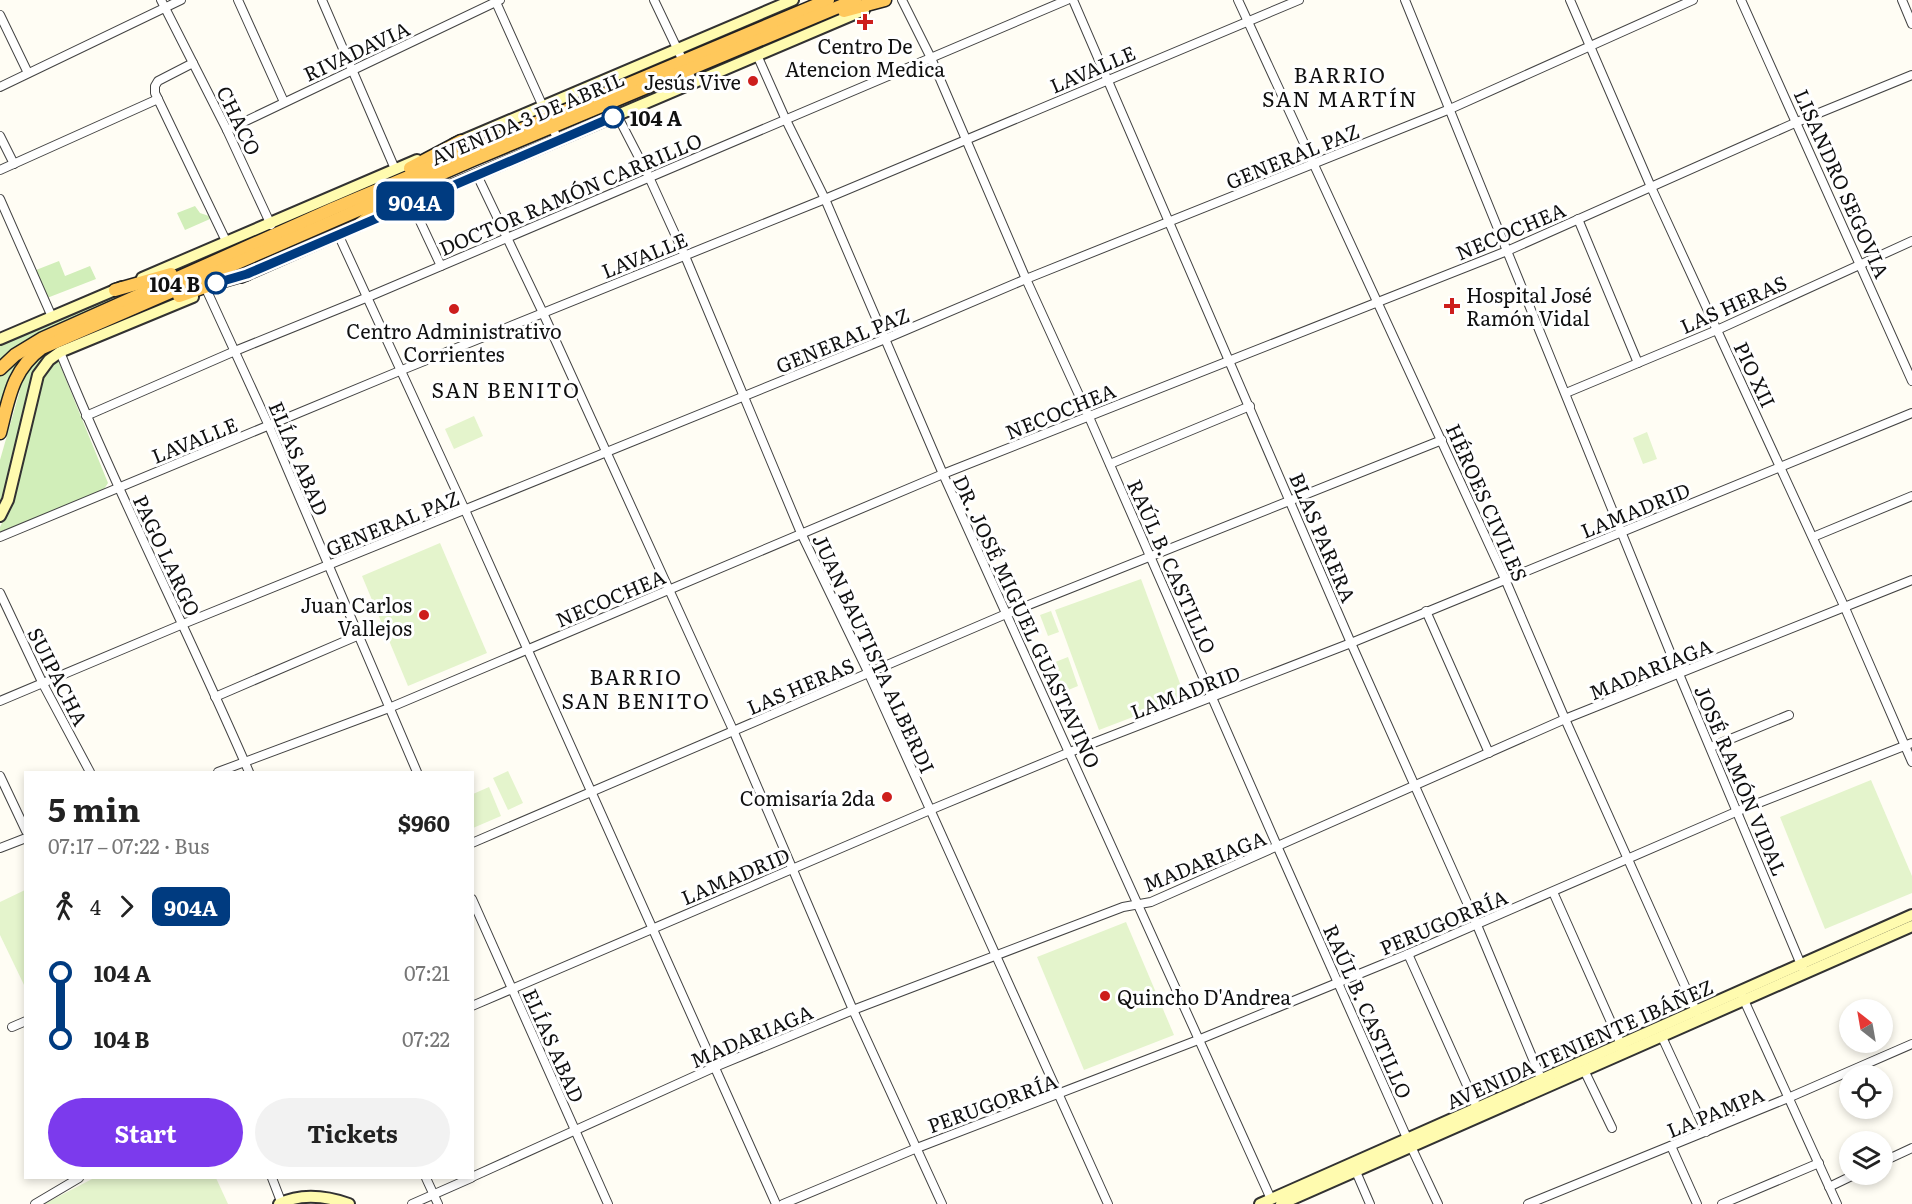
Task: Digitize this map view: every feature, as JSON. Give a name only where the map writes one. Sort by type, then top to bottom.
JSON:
[{"type":"highway","points":[[745,41],[813,0]]},
{"type":"highway","name":"AVENIDA 3 DE ABRIL","points":[[833,9],[855,0]]},
{"type":"highway","points":[[745,41],[833,9],[885,0]]},
{"type":"highway","name":"AVENIDA 3 DE ABRIL","points":[[0,433],[16,378],[31,356],[49,344],[101,322],[332,210],[548,117],[688,71],[745,41]]},
{"type":"highway","name":"AVENIDA 3 DE ABRIL","points":[[0,369],[15,355],[43,338],[274,239],[473,160],[548,117]]},
{"type":"highway","points":[[332,210],[369,188],[460,141]]},
{"type":"highway","points":[[359,225],[380,208],[433,184],[473,160]]},
{"type":"highway","points":[[115,290],[171,274],[274,239]]},
{"type":"highway","points":[[101,322],[247,274]]},
{"type":"main road","name":"AVENIDA 3 DE ABRIL","points":[[0,339],[460,141],[548,117],[678,48],[793,0]]},
{"type":"main road","name":"AVENIDA 3 DE ABRIL","points":[[60,352],[617,115],[688,71],[757,55],[833,9]]},
{"type":"main road","points":[[0,516],[8,500],[38,375],[49,360],[60,352]]},
{"type":"main road","name":"AVENIDA TENIENTE IBÁÑEZ","points":[[1260,1204],[1276,1202],[1698,1016],[1912,915]]},
{"type":"main road","name":"AVENIDA TENIENTE IBÁÑEZ","points":[[1803,968],[1912,926]]},
{"type":"main road","name":"AVENIDA TENIENTE IBÁÑEZ","points":[[1543,1083],[1584,1070],[1623,1048],[1662,1037],[1698,1016]]},
{"type":"main road","points":[[281,1203],[326,1197],[349,1204]]},
{"type":"street","points":[[0,87],[163,4],[181,0]]},
{"type":"street","points":[[238,0],[284,102]]},
{"type":"street","points":[[322,0],[395,169]]},
{"type":"street","points":[[654,0],[688,71]]},
{"type":"street","name":"RAÚL B. CASTILLO","points":[[902,0],[931,58],[1026,279],[1438,1204]]},
{"type":"street","name":"DOCTOR RAMÓN CARRILLO","points":[[86,416],[1067,0]]},
{"type":"street","name":"BLAS PARERA","points":[[1073,0],[1351,643],[1477,925],[1543,1083]]},
{"type":"street","name":"HÉROES CIVILES","points":[[1238,0],[1379,301],[1505,579],[1565,720],[1629,858],[1698,1016]]},
{"type":"street","name":"LAVALLE","points":[[0,537],[402,370],[825,199],[1299,0]]},
{"type":"street","name":"JOSÉ RAMÓN VIDAL","points":[[1406,0],[1679,674],[1803,968]]},
{"type":"street","name":"PIO XII","points":[[1570,0],[1651,187],[1908,744],[1912,762]]},
{"type":"street","name":"GENERAL PAZ","points":[[0,701],[183,624],[885,339],[1026,279],[1450,109],[1693,0]]},
{"type":"street","name":"LISANDRO SEGOVIA","points":[[1741,0],[1912,381]]},
{"type":"street","points":[[1902,0],[1912,24]]},
{"type":"street","points":[[497,1],[558,140]]},
{"type":"street","name":"RIVADAVIA","points":[[227,130],[497,1]]},
{"type":"street","name":"CHACO","points":[[163,4],[227,130],[270,222],[274,239],[285,257]]},
{"type":"street","points":[[0,15],[28,73]]},
{"type":"street","name":"DR. JOSÉ MIGUEL GUASTAVINO","points":[[757,55],[825,199],[943,474],[1198,1040],[1276,1202]]},
{"type":"street","points":[[193,63],[158,81],[155,93],[226,241]]},
{"type":"street","name":"NECOCHEA","points":[[221,771],[389,708],[943,474],[1507,251],[1797,122],[1912,75]]},
{"type":"street","points":[[0,170],[158,99]]},
{"type":"street","name":"JUAN BAUTISTA ALBERDI","points":[[617,115],[649,177],[685,256],[801,533],[869,674],[1107,1204]]},
{"type":"street","points":[[0,136],[14,164]]},
{"type":"street","points":[[477,175],[508,237],[734,730],[854,1010],[942,1204]]},
{"type":"street","points":[[0,199],[52,317]]},
{"type":"street","points":[[411,202],[441,266]]},
{"type":"street","points":[[1578,219],[1638,363]]},
{"type":"street","points":[[338,234],[402,370],[776,1204]]},
{"type":"street","name":"LAS HERAS","points":[[1566,393],[1717,330],[1912,241]]},
{"type":"street","name":"ELÍAS ABAD","points":[[207,291],[269,426],[417,771]]},
{"type":"street","name":"PAGO LARGO","points":[[60,352],[118,488],[183,624],[249,771]]},
{"type":"street","points":[[1110,464],[1250,406]]},
{"type":"street","name":"LAMADRID","points":[[474,1005],[1070,752],[1212,699],[1912,413]]},
{"type":"street","name":"LAS HERAS","points":[[474,842],[1006,614],[1442,440]]},
{"type":"street","points":[[1813,537],[1912,496]]},
{"type":"street","name":"MADARIAGA","points":[[474,1176],[715,1067],[854,1010],[1123,907],[1151,902],[1565,720],[1912,580]]},
{"type":"street","name":"SUIPACHA","points":[[0,593],[43,684],[89,771]]},
{"type":"street","points":[[1426,611],[1489,753]]},
{"type":"street","points":[[215,697],[357,636]]},
{"type":"street","points":[[1711,747],[1789,715]]},
{"type":"street","name":"PERUGORRÍA","points":[[783,1204],[917,1148],[1198,1040],[1477,925],[1738,811],[1908,744]]},
{"type":"street","points":[[0,776],[24,827]]},
{"type":"street","points":[[0,848],[24,839]]},
{"type":"street","points":[[1553,892],[1623,1048]]},
{"type":"street","name":"ELÍAS ABAD","points":[[474,903],[608,1204]]},
{"type":"street","points":[[1408,954],[1478,1112]]},
{"type":"street","points":[[1742,995],[1837,1204]]},
{"type":"street","points":[[12,1027],[24,1022]]},
{"type":"street","points":[[1662,1037],[1706,1132]]},
{"type":"street","name":"LA PAMPA","points":[[1528,1204],[1788,1098],[1912,1044]]},
{"type":"street","points":[[1584,1070],[1612,1128]]},
{"type":"street","points":[[1671,1146],[1697,1204]]},
{"type":"street","points":[[1893,1157],[1912,1148]]},
{"type":"street","points":[[1722,1204],[1819,1163]]},
{"type":"street","points":[[1353,1167],[1370,1204]]},
{"type":"street","points":[[35,1204],[77,1179]]},
{"type":"street","points":[[272,1179],[281,1203]]},
{"type":"street","points":[[426,1179],[438,1204]]},
{"type":"street","name":"MADARIAGA","points":[[412,1204],[468,1179]]},
{"type":"street","points":[[1829,1187],[1839,1182]]},
{"type":"green space","points":[[195,206],[200,213],[209,216],[210,219],[185,230],[177,213]]},
{"type":"green space","points":[[59,261],[65,276],[90,266],[96,279],[47,298],[36,270]]},
{"type":"green space","points":[[171,276],[0,366],[0,343],[135,287]]},
{"type":"green space","points":[[141,314],[44,361],[0,511],[0,460],[20,390],[16,389],[21,377],[38,356],[105,326]]},
{"type":"green space","points":[[30,348],[0,414],[0,373]]},
{"type":"green space","points":[[58,360],[108,483],[104,489],[0,533],[0,527],[11,505],[38,382],[45,368]]},
{"type":"green space","points":[[474,416],[483,436],[454,449],[445,429]]},
{"type":"green space","points":[[1647,432],[1657,459],[1643,464],[1633,438]]},
{"type":"green space","name":"Juan Carlos Vallejos","points":[[440,543],[487,653],[408,686],[362,576]]},
{"type":"green space","points":[[1141,579],[1185,697],[1099,730],[1055,610]]},
{"type":"green space","points":[[1051,611],[1059,632],[1048,636],[1040,615]]},
{"type":"green space","points":[[1068,657],[1078,686],[1061,693],[1050,664]]},
{"type":"green space","points":[[508,771],[523,803],[508,810],[493,778]]},
{"type":"green space","points":[[1871,780],[1912,876],[1912,893],[1825,929],[1780,817]]},
{"type":"green space","points":[[489,787],[501,816],[474,828],[474,794]]},
{"type":"green space","points":[[24,890],[24,985],[0,935],[0,902]]},
{"type":"green space","name":"Quincho D'Andrea","points":[[1126,922],[1174,1035],[1084,1070],[1037,957]]},
{"type":"green space","points":[[92,1179],[216,1179],[228,1204],[44,1204]]},
{"type":"bus line","name":"904A","points":[[216,283],[247,274],[613,117]]},
{"type":"place","name":"Centro De Atencion Medica","points":[[865,22]]},
{"type":"place","name":"Jesús Vive","points":[[753,81]]},
{"type":"place","name":"104 A","points":[[613,117]]},
{"type":"place","name":"104 B","points":[[216,283]]},
{"type":"place","name":"Hospital José Ramón Vidal","points":[[1452,306]]},
{"type":"place","name":"Centro Administrativo Corrientes","points":[[454,309]]},
{"type":"place","name":"Juan Carlos Vallejos","points":[[424,615]]},
{"type":"place","name":"Comisaría 2da","points":[[887,797]]},
{"type":"place","name":"Quincho D'Andrea","points":[[1105,996]]},
{"type":"district","name":"BARRIO SAN MARTÍN","points":[[1340,85]]},
{"type":"district","name":"SAN BENITO","points":[[506,388]]},
{"type":"district","name":"BARRIO SAN BENITO","points":[[636,687]]}]
